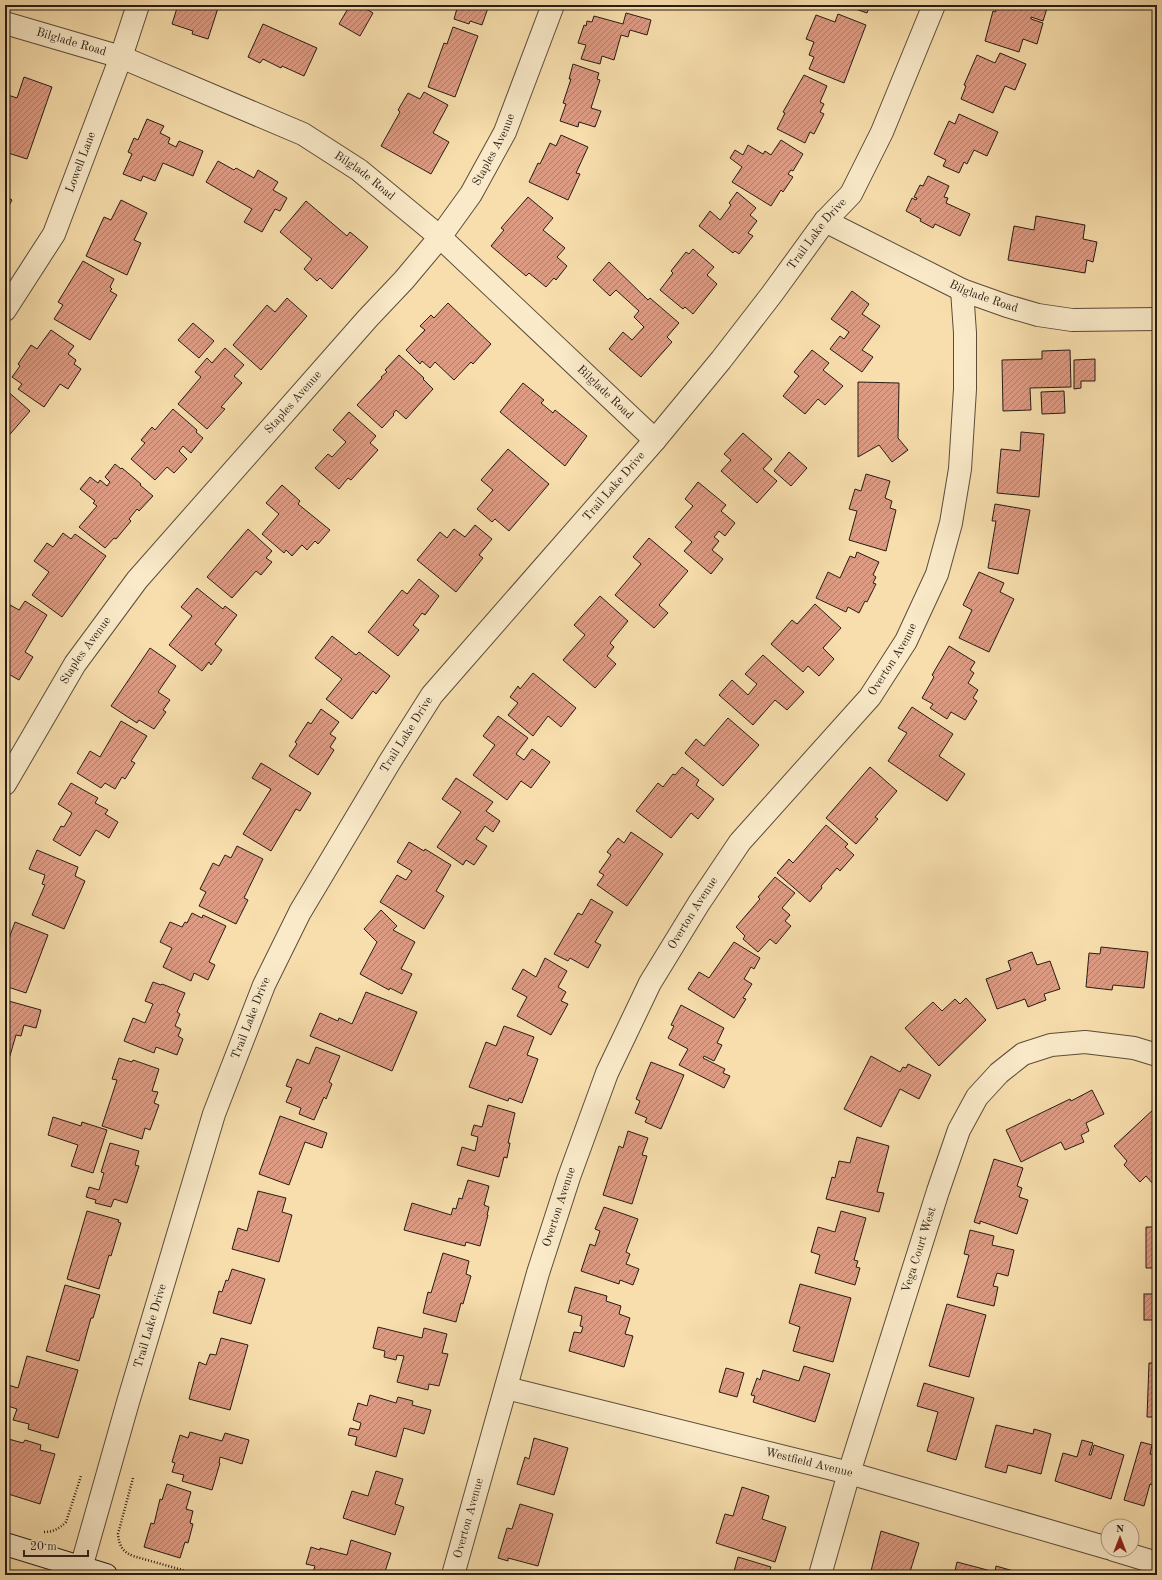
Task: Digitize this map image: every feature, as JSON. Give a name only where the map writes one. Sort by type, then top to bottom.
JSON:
[{"type":"street","name":"Lowell Lane","points":[[5,310],[54,234],[121,57],[138,5]]},
{"type":"street","name":"Staples Avenue","points":[[5,784],[75,664],[137,580],[368,318],[404,280],[440,237],[471,194],[505,132],[553,5]]},
{"type":"street","name":"Trail Lake Drive","points":[[81,1571],[128,1402],[214,1114],[264,985],[300,912],[389,763],[432,695],[655,440],[763,306],[825,221],[851,194],[882,132],[934,5]]},
{"type":"street","name":"Bilglade Road","points":[[5,23],[121,57],[304,134],[359,170],[440,237],[655,440]]},
{"type":"street","name":"Bilglade Road","points":[[825,221],[962,290],[1007,306],[1038,315],[1072,320],[1157,319]]},
{"type":"street","name":"Overton Avenue","points":[[453,1575],[538,1273],[607,1073],[650,983],[740,842],[870,697],[906,641],[937,574],[951,523],[960,469],[965,389],[965,333],[962,290]]},
{"type":"street","name":"Vega Court West","points":[[820,1575],[849,1473],[940,1185],[959,1130],[977,1097],[999,1073],[1023,1054],[1051,1045],[1085,1042],[1134,1048],[1157,1055]]},
{"type":"street","name":"Westfield Avenue","points":[[506,1388],[849,1473],[1100,1546]]},
{"type":"street","points":[[5,1544],[81,1571],[106,1575]]},
{"type":"street","points":[[1140,1558],[1157,1563]]},
{"type":"path","points":[[40,1531],[54,1531],[66,1522],[81,1476]]},
{"type":"path","points":[[132,1478],[118,1534],[118,1542],[122,1548],[133,1556],[200,1575]]},
{"type":"building","points":[[178,5],[184,8],[185,5],[219,5],[208,39],[192,34],[193,31],[172,24]]},
{"type":"building","points":[[350,5],[360,5],[373,13],[360,36],[339,24]]},
{"type":"building","points":[[458,5],[489,5],[482,25],[470,21],[469,24],[454,19]]},
{"type":"building","points":[[844,5],[870,5],[867,13]]},
{"type":"building","points":[[998,5],[1008,5],[1017,8],[1018,5],[1048,5],[1043,21],[1031,17],[1031,19],[1043,23],[1037,44],[1023,39],[1019,52],[985,41],[993,11],[995,12]]},
{"type":"building","points":[[626,13],[651,20],[647,35],[630,30],[628,37],[621,35],[614,60],[602,56],[600,64],[581,59],[586,45],[578,43],[584,25],[586,26],[587,21],[592,22],[594,16],[623,24]]},
{"type":"building","points":[[838,14],[866,25],[844,83],[809,69],[814,57],[809,55],[814,42],[806,39],[816,15],[835,22]]},
{"type":"building","points":[[263,24],[317,48],[304,76],[282,66],[281,68],[263,59],[260,63],[248,57]]},
{"type":"building","points":[[453,27],[478,36],[455,97],[428,87],[444,43],[447,44]]},
{"type":"building","points":[[1000,53],[1026,64],[1015,90],[1005,86],[993,113],[961,99],[966,86],[964,85],[977,55],[995,63]]},
{"type":"building","points":[[573,64],[599,73],[597,79],[600,80],[591,108],[601,111],[595,127],[579,122],[578,127],[560,121],[566,104],[563,103],[571,79],[569,79]]},
{"type":"building","points":[[804,75],[827,86],[820,102],[824,104],[820,112],[824,114],[814,134],[810,132],[805,143],[777,129],[785,113],[783,112]]},
{"type":"building","points":[[24,77],[52,87],[27,159],[5,152],[5,94],[17,98]]},
{"type":"building","points":[[424,92],[448,105],[433,133],[449,142],[431,174],[381,146],[400,112],[398,110],[408,93],[420,99]]},
{"type":"building","points":[[959,114],[998,132],[987,156],[974,150],[967,164],[964,162],[959,173],[943,166],[946,160],[934,154],[949,121],[955,124]]},
{"type":"building","points":[[147,119],[164,126],[160,133],[170,138],[168,143],[176,147],[179,141],[203,151],[193,176],[163,163],[155,181],[143,176],[141,181],[123,174],[132,154],[128,152],[134,138],[138,140]]},
{"type":"building","points":[[561,135],[588,147],[576,173],[580,174],[568,200],[529,182],[550,143],[556,146]]},
{"type":"building","points":[[781,140],[803,154],[793,171],[791,170],[788,174],[793,177],[783,192],[781,190],[771,206],[732,182],[742,167],[730,158],[735,150],[743,155],[748,145],[763,154],[765,151],[771,155]]},
{"type":"building","points":[[218,161],[234,170],[236,168],[254,178],[258,170],[278,182],[273,190],[287,198],[280,211],[275,209],[262,232],[244,222],[252,209],[206,182]]},
{"type":"building","points":[[928,176],[949,186],[944,197],[948,198],[946,203],[970,214],[960,236],[935,224],[933,228],[920,221],[921,219],[906,211],[912,198],[916,200],[917,198],[914,197],[920,185],[923,186]]},
{"type":"building","points":[[737,192],[756,208],[750,215],[757,221],[748,233],[753,236],[739,254],[735,251],[733,253],[699,226],[710,211],[720,220],[731,205],[729,203]]},
{"type":"building","points":[[5,196],[12,200],[5,213]]},
{"type":"building","points":[[528,197],[553,218],[543,230],[565,248],[557,257],[567,266],[556,280],[554,278],[546,287],[529,273],[526,276],[491,246],[504,230],[501,228]]},
{"type":"building","points":[[121,200],[147,213],[134,240],[141,243],[127,275],[86,256],[104,217],[111,220]]},
{"type":"building","points":[[306,201],[347,236],[350,232],[368,247],[332,289],[320,278],[317,281],[304,269],[312,259],[280,232]]},
{"type":"building","points":[[1036,216],[1085,225],[1083,239],[1097,242],[1093,262],[1087,260],[1085,273],[1008,260],[1014,226],[1034,230]]},
{"type":"building","points":[[693,249],[714,267],[707,275],[717,284],[693,314],[685,307],[683,309],[660,290],[673,273],[671,271],[686,252],[689,254]]},
{"type":"building","points":[[83,261],[114,279],[110,287],[112,289],[110,291],[117,295],[90,340],[54,319],[63,305],[58,302]]},
{"type":"building","points":[[609,262],[648,300],[650,298],[679,323],[667,337],[672,342],[641,377],[609,349],[623,332],[632,340],[644,327],[634,317],[639,311],[616,290],[610,296],[593,280]]},
{"type":"building","points":[[852,291],[869,304],[862,314],[880,326],[862,350],[873,357],[862,372],[830,349],[840,336],[844,339],[849,332],[831,319]]},
{"type":"building","points":[[287,298],[307,316],[261,370],[233,345],[267,305],[275,312]]},
{"type":"building","points":[[448,303],[491,344],[473,364],[471,362],[454,380],[435,362],[430,368],[422,361],[420,364],[406,350],[425,330],[420,326],[431,315],[434,318]]},
{"type":"building","points":[[193,323],[214,341],[199,358],[178,340]]},
{"type":"building","points":[[51,330],[74,346],[68,354],[76,360],[74,364],[81,369],[68,389],[60,384],[44,407],[18,389],[22,384],[12,377],[20,366],[18,364],[31,345],[37,349]]},
{"type":"building","points":[[225,348],[244,365],[234,376],[242,383],[221,407],[225,409],[207,429],[178,404],[201,377],[195,372],[207,358],[212,363]]},
{"type":"building","points":[[812,350],[829,363],[823,370],[843,386],[825,405],[818,399],[805,414],[783,396],[799,376],[794,372]]},
{"type":"building","points":[[1070,350],[1071,387],[1030,388],[1031,410],[1003,411],[1002,360],[1042,359],[1042,351]]},
{"type":"building","points":[[399,355],[424,378],[423,379],[433,389],[406,419],[396,410],[393,414],[394,415],[382,428],[357,405],[382,378],[381,377],[387,372],[385,370]]},
{"type":"building","points":[[1095,359],[1095,381],[1081,381],[1081,388],[1074,389],[1074,360]]},
{"type":"building","points":[[858,382],[899,383],[898,438],[908,450],[892,462],[879,445],[858,457]]},
{"type":"building","points":[[523,383],[544,400],[541,403],[553,413],[555,410],[587,436],[565,466],[500,412]]},
{"type":"building","points":[[5,389],[30,411],[5,440]]},
{"type":"building","points":[[1064,391],[1065,413],[1042,414],[1041,392]]},
{"type":"building","points":[[173,409],[197,430],[196,432],[203,438],[191,453],[183,446],[179,451],[187,459],[174,473],[167,467],[155,480],[131,459],[145,443],[141,440],[152,427],[155,430]]},
{"type":"building","points":[[349,412],[376,436],[370,443],[378,450],[351,480],[348,478],[339,489],[315,468],[328,454],[332,457],[346,442],[333,430]]},
{"type":"building","points":[[1021,432],[1044,434],[1039,497],[997,493],[1001,449],[1020,451]]},
{"type":"building","points":[[743,433],[772,459],[763,469],[777,481],[757,503],[721,471],[731,460],[724,454]]},
{"type":"building","points":[[508,449],[549,484],[509,531],[495,519],[492,522],[477,509],[493,490],[481,480]]},
{"type":"building","points":[[789,452],[807,468],[791,486],[774,471]]},
{"type":"building","points":[[115,464],[141,484],[140,485],[153,496],[139,511],[137,509],[129,519],[131,521],[116,539],[114,538],[105,548],[79,527],[97,506],[93,503],[95,501],[80,489],[90,477],[98,483],[100,480],[107,486],[110,482],[105,477]]},
{"type":"building","points":[[866,474],[890,481],[885,498],[892,501],[890,508],[896,510],[886,551],[849,540],[857,511],[849,509],[855,489],[861,491]]},
{"type":"building","points":[[698,482],[726,505],[721,511],[735,523],[725,536],[719,531],[714,537],[719,541],[712,550],[723,559],[711,574],[684,551],[692,542],[675,527],[693,506],[685,499]]},
{"type":"building","points":[[282,485],[300,501],[298,504],[330,530],[318,544],[315,541],[307,550],[302,545],[292,556],[286,550],[284,553],[262,534],[279,514],[266,503]]},
{"type":"building","points":[[995,504],[1030,510],[1018,574],[988,568],[996,521],[992,521]]},
{"type":"building","points":[[475,525],[492,539],[479,555],[483,558],[456,592],[417,560],[440,532],[447,538],[454,529],[465,537]]},
{"type":"building","points":[[248,529],[272,551],[266,558],[272,562],[261,575],[256,571],[232,598],[207,577]]},
{"type":"building","points":[[63,533],[71,539],[75,534],[106,556],[62,617],[32,595],[49,572],[34,561],[47,543],[53,547]]},
{"type":"building","points":[[649,538],[688,571],[659,605],[668,613],[654,628],[615,595],[641,564],[633,557]]},
{"type":"building","points":[[857,552],[879,562],[873,575],[876,577],[873,583],[876,584],[867,602],[865,601],[859,613],[848,607],[846,612],[816,598],[828,572],[840,578],[850,556],[855,558]]},
{"type":"building","points":[[979,572],[1004,583],[1000,592],[1014,599],[989,652],[959,638],[972,610],[963,605]]},
{"type":"building","points":[[419,579],[439,596],[425,615],[422,613],[413,625],[419,630],[398,656],[368,632],[402,590],[407,594]]},
{"type":"building","points":[[197,588],[223,609],[225,606],[237,615],[215,644],[222,650],[211,665],[209,662],[202,671],[169,645],[192,616],[181,607]]},
{"type":"building","points":[[600,596],[628,621],[610,643],[614,647],[607,656],[616,664],[595,688],[563,660],[585,635],[574,625]]},
{"type":"building","points":[[25,601],[47,615],[25,652],[33,657],[19,680],[5,672],[5,602],[19,610]]},
{"type":"building","points":[[815,604],[841,628],[823,648],[834,659],[819,676],[808,666],[803,672],[771,644],[792,620],[797,624]]},
{"type":"building","points":[[332,636],[356,655],[359,652],[390,676],[376,694],[373,691],[352,719],[326,699],[342,679],[315,658]]},
{"type":"building","points":[[949,646],[975,662],[970,670],[974,673],[968,683],[978,690],[973,698],[977,701],[965,720],[951,712],[947,719],[930,708],[933,704],[922,698],[934,677],[932,675]]},
{"type":"building","points":[[150,648],[176,666],[158,692],[170,700],[163,710],[166,712],[154,729],[139,720],[137,723],[111,706]]},
{"type":"building","points":[[763,655],[804,692],[787,710],[775,700],[753,725],[719,695],[732,680],[748,695],[757,684],[745,674]]},
{"type":"building","points":[[533,673],[576,708],[561,727],[548,716],[533,736],[508,715],[518,703],[510,697],[518,686],[520,689]]},
{"type":"building","points":[[912,707],[953,734],[939,756],[965,774],[947,801],[888,761],[907,733],[898,728]]},
{"type":"building","points":[[321,709],[339,722],[330,734],[336,738],[330,747],[334,750],[318,775],[289,756],[297,744],[295,742],[308,722],[311,724]]},
{"type":"building","points":[[498,716],[528,738],[516,754],[524,760],[532,749],[550,762],[531,788],[521,781],[507,800],[473,775],[495,745],[483,736]]},
{"type":"building","points":[[728,718],[759,745],[723,786],[685,753],[696,739],[704,746]]},
{"type":"building","points":[[121,721],[147,736],[131,761],[135,763],[125,779],[122,777],[115,789],[105,783],[101,788],[77,773],[90,751],[100,757]]},
{"type":"building","points":[[261,763],[311,793],[300,811],[296,809],[271,851],[243,834],[271,789],[252,778]]},
{"type":"building","points":[[682,767],[699,780],[696,785],[714,799],[698,819],[691,813],[671,838],[636,811],[658,783],[663,787],[673,774],[675,775]]},
{"type":"building","points":[[870,767],[897,791],[875,817],[878,819],[856,844],[826,818]]},
{"type":"building","points":[[456,778],[493,802],[486,811],[500,821],[493,832],[485,826],[476,839],[487,846],[474,865],[466,860],[463,865],[437,847],[461,812],[442,799]]},
{"type":"building","points":[[71,783],[98,798],[95,803],[108,810],[105,814],[118,822],[109,838],[96,830],[80,856],[53,840],[61,826],[64,827],[72,813],[58,804]]},
{"type":"building","points":[[826,825],[848,844],[845,847],[854,855],[840,871],[837,868],[821,886],[822,888],[810,902],[777,873],[789,859],[793,863]]},
{"type":"building","points":[[631,832],[663,854],[627,906],[597,885],[604,875],[599,872],[611,855],[607,852],[618,838],[624,843]]},
{"type":"building","points":[[409,842],[424,851],[425,849],[451,865],[436,891],[444,896],[424,929],[380,902],[397,875],[406,880],[412,871],[397,862]]},
{"type":"building","points":[[237,846],[263,859],[244,898],[248,900],[236,924],[199,906],[206,892],[200,889],[213,863],[219,866],[225,855],[231,858]]},
{"type":"building","points":[[37,850],[78,867],[75,876],[85,881],[64,929],[32,915],[45,885],[42,884],[45,875],[29,869]]},
{"type":"building","points":[[775,877],[795,893],[782,908],[790,915],[785,921],[791,926],[776,944],[770,939],[758,952],[743,939],[745,936],[736,927],[760,899],[758,897]]},
{"type":"building","points":[[591,899],[613,912],[595,942],[601,945],[588,968],[570,958],[568,961],[554,954],[578,913],[582,915]]},
{"type":"building","points":[[381,910],[397,926],[393,930],[415,942],[401,969],[412,974],[402,994],[390,988],[389,990],[360,974],[377,942],[364,929]]},
{"type":"building","points":[[192,913],[202,918],[203,915],[226,926],[209,962],[215,965],[208,980],[194,973],[191,981],[163,967],[172,948],[160,942],[170,922],[182,927],[185,922],[187,923]]},
{"type":"building","points":[[15,922],[48,935],[26,993],[5,986],[5,949]]},
{"type":"building","points":[[734,942],[760,958],[754,969],[751,967],[744,979],[752,984],[743,998],[746,999],[734,1018],[688,989],[699,972],[709,978]]},
{"type":"building","points":[[1101,947],[1148,952],[1144,988],[1113,985],[1112,990],[1086,987],[1089,953],[1100,954]]},
{"type":"building","points":[[1032,952],[1037,965],[1050,961],[1060,989],[1044,994],[1046,1000],[1028,1007],[1025,999],[997,1009],[986,979],[1011,970],[1008,961]]},
{"type":"building","points":[[545,958],[567,971],[558,987],[566,992],[561,1001],[568,1004],[551,1035],[517,1016],[527,997],[512,989],[523,969],[536,977]]},
{"type":"building","points":[[153,982],[185,993],[177,1012],[180,1014],[175,1026],[181,1029],[178,1036],[183,1039],[177,1055],[156,1047],[154,1053],[124,1041],[133,1018],[145,1023],[153,1004],[145,1001]]},
{"type":"building","points":[[366,992],[417,1012],[392,1071],[310,1036],[320,1013],[338,1021],[339,1018],[352,1024]]},
{"type":"building","points":[[966,998],[986,1020],[939,1066],[905,1028],[933,1002],[942,1011],[955,999],[960,1004]]},
{"type":"building","points":[[5,1000],[41,1010],[36,1028],[24,1025],[21,1036],[16,1035],[9,1059],[5,1057]]},
{"type":"building","points":[[681,1005],[724,1028],[717,1043],[722,1045],[714,1061],[704,1056],[703,1058],[725,1069],[723,1073],[730,1076],[724,1088],[679,1065],[688,1049],[668,1038],[674,1026],[671,1025]]},
{"type":"building","points":[[504,1026],[534,1037],[527,1055],[538,1059],[522,1103],[509,1098],[508,1101],[469,1087],[486,1042],[496,1046]]},
{"type":"building","points":[[316,1047],[340,1056],[329,1082],[332,1084],[326,1099],[324,1097],[314,1120],[299,1114],[301,1108],[286,1102],[292,1088],[286,1086],[297,1059],[309,1064]]},
{"type":"building","points":[[871,1056],[900,1072],[903,1067],[906,1068],[908,1064],[931,1075],[919,1099],[900,1089],[881,1127],[844,1109]]},
{"type":"building","points":[[119,1058],[132,1062],[133,1060],[159,1069],[152,1091],[158,1092],[154,1103],[159,1105],[150,1130],[145,1128],[142,1139],[102,1126],[117,1080],[112,1079]]},
{"type":"building","points":[[651,1062],[684,1075],[661,1129],[645,1122],[647,1118],[635,1113],[640,1101],[636,1099]]},
{"type":"building","points":[[1092,1090],[1104,1114],[1086,1123],[1089,1131],[1081,1135],[1084,1142],[1065,1150],[1061,1142],[1021,1162],[1006,1130]]},
{"type":"building","points":[[488,1105],[515,1113],[508,1143],[510,1143],[507,1158],[504,1157],[499,1177],[457,1165],[462,1147],[475,1151],[478,1137],[471,1135],[474,1125],[482,1127]]},
{"type":"building","points":[[1155,1108],[1157,1111],[1157,1185],[1155,1186],[1146,1176],[1140,1182],[1124,1165],[1127,1161],[1114,1146]]},
{"type":"building","points":[[280,1116],[327,1133],[322,1148],[305,1142],[289,1185],[259,1174]]},
{"type":"building","points":[[53,1117],[81,1126],[82,1122],[107,1130],[93,1173],[71,1166],[78,1145],[48,1135]]},
{"type":"building","points":[[628,1131],[648,1138],[642,1155],[647,1156],[632,1204],[603,1195],[619,1146],[623,1148]]},
{"type":"building","points":[[857,1137],[889,1146],[877,1192],[884,1193],[879,1212],[826,1199],[832,1177],[835,1178],[839,1161],[850,1163]]},
{"type":"building","points":[[110,1143],[139,1151],[135,1165],[139,1166],[127,1203],[114,1199],[111,1207],[95,1203],[96,1200],[86,1197],[89,1187],[99,1190],[104,1173],[101,1172]]},
{"type":"building","points":[[994,1159],[1023,1168],[1017,1186],[1022,1188],[1019,1197],[1028,1200],[1017,1234],[980,1221],[980,1224],[974,1222]]},
{"type":"building","points":[[468,1180],[489,1186],[484,1205],[489,1207],[488,1215],[480,1246],[466,1242],[465,1246],[404,1230],[412,1203],[451,1215],[453,1208],[456,1209],[459,1198],[462,1199]]},
{"type":"building","points":[[258,1191],[286,1198],[282,1212],[292,1215],[279,1262],[232,1249],[238,1228],[247,1231]]},
{"type":"building","points":[[604,1207],[638,1219],[626,1252],[630,1254],[626,1264],[639,1269],[633,1285],[620,1280],[619,1284],[581,1271],[590,1244],[595,1246],[600,1231],[595,1229]]},
{"type":"building","points":[[1157,1210],[1157,1268],[1146,1268],[1146,1227],[1156,1227]]},
{"type":"building","points":[[87,1211],[119,1220],[118,1222],[121,1223],[111,1256],[109,1255],[99,1289],[67,1279]]},
{"type":"building","points":[[841,1211],[866,1218],[854,1260],[858,1261],[856,1267],[860,1268],[855,1285],[815,1273],[820,1255],[811,1252],[818,1227],[835,1232]]},
{"type":"building","points":[[970,1230],[994,1236],[992,1245],[1014,1250],[1008,1276],[997,1273],[993,1286],[998,1287],[994,1306],[957,1297],[969,1255],[964,1254]]},
{"type":"building","points":[[443,1253],[469,1261],[466,1274],[471,1276],[456,1322],[423,1313],[428,1292],[431,1293]]},
{"type":"building","points":[[232,1269],[265,1279],[251,1324],[213,1313],[219,1291],[222,1292]]},
{"type":"building","points":[[800,1284],[851,1298],[833,1362],[793,1351],[800,1327],[789,1323]]},
{"type":"building","points":[[65,1285],[100,1295],[93,1318],[91,1318],[79,1361],[46,1351]]},
{"type":"building","points":[[575,1287],[607,1296],[606,1301],[621,1306],[619,1314],[630,1318],[625,1334],[633,1336],[624,1367],[569,1351],[574,1332],[581,1333],[583,1327],[580,1326],[582,1316],[568,1312]]},
{"type":"building","points":[[1144,1294],[1157,1294],[1157,1320],[1144,1320]]},
{"type":"building","points":[[947,1304],[986,1315],[969,1377],[929,1366]]},
{"type":"building","points":[[378,1327],[422,1338],[424,1328],[447,1334],[442,1353],[448,1354],[439,1386],[429,1384],[428,1390],[397,1382],[404,1356],[397,1355],[396,1360],[384,1357],[385,1351],[373,1348]]},
{"type":"building","points":[[221,1338],[248,1345],[230,1410],[189,1399],[199,1362],[206,1365],[210,1354],[216,1355]]},
{"type":"building","points":[[27,1356],[78,1370],[58,1438],[28,1429],[29,1424],[13,1420],[17,1409],[5,1405],[5,1384],[18,1388]]},
{"type":"building","points":[[1149,1363],[1157,1363],[1157,1417],[1147,1417]]},
{"type":"building","points":[[804,1366],[830,1374],[815,1422],[753,1402],[755,1396],[751,1395],[757,1378],[760,1380],[763,1370],[799,1381]]},
{"type":"building","points":[[726,1368],[744,1373],[737,1397],[719,1392]]},
{"type":"building","points":[[924,1383],[974,1398],[956,1460],[927,1451],[938,1412],[917,1406]]},
{"type":"building","points":[[370,1395],[396,1403],[398,1397],[413,1401],[412,1405],[431,1410],[424,1434],[404,1428],[396,1457],[355,1445],[357,1437],[348,1435],[350,1428],[359,1430],[361,1423],[353,1420],[358,1403],[367,1406]]},
{"type":"building","points":[[996,1425],[1033,1434],[1034,1429],[1051,1434],[1041,1474],[1008,1465],[1006,1473],[985,1467]]},
{"type":"building","points":[[190,1432],[222,1441],[225,1433],[249,1440],[242,1464],[220,1457],[220,1463],[212,1490],[182,1481],[184,1475],[172,1472],[175,1463],[172,1462],[180,1435],[188,1438]]},
{"type":"building","points":[[5,1438],[23,1443],[25,1440],[41,1445],[40,1450],[55,1454],[40,1504],[5,1493]]},
{"type":"building","points":[[534,1438],[568,1448],[554,1495],[517,1484],[525,1457],[529,1459]]},
{"type":"building","points":[[1082,1440],[1093,1443],[1089,1455],[1091,1455],[1094,1445],[1124,1455],[1111,1499],[1055,1481],[1063,1453],[1077,1457]]},
{"type":"building","points":[[1141,1442],[1152,1445],[1150,1454],[1157,1455],[1157,1486],[1150,1484],[1144,1506],[1124,1500]]},
{"type":"building","points":[[376,1471],[403,1479],[395,1504],[404,1507],[395,1535],[343,1518],[352,1491],[368,1496]]},
{"type":"building","points":[[167,1484],[191,1492],[186,1509],[193,1511],[190,1523],[193,1524],[188,1543],[185,1542],[180,1558],[144,1547],[151,1523],[154,1524],[160,1499],[162,1500]]},
{"type":"building","points":[[742,1487],[769,1496],[762,1519],[786,1527],[775,1562],[716,1543],[725,1514],[733,1516]]},
{"type":"building","points":[[520,1504],[553,1514],[538,1566],[508,1558],[508,1561],[498,1558],[507,1528],[512,1529]]},
{"type":"building","points":[[881,1531],[919,1543],[909,1575],[870,1575]]},
{"type":"building","points":[[351,1540],[391,1553],[384,1575],[323,1575],[313,1572],[315,1566],[306,1564],[311,1547],[347,1555]]},
{"type":"building","points":[[738,1557],[771,1567],[768,1575],[733,1575]]},
{"type":"building","points":[[957,1562],[995,1572],[996,1566],[1024,1574],[954,1575]]}]
